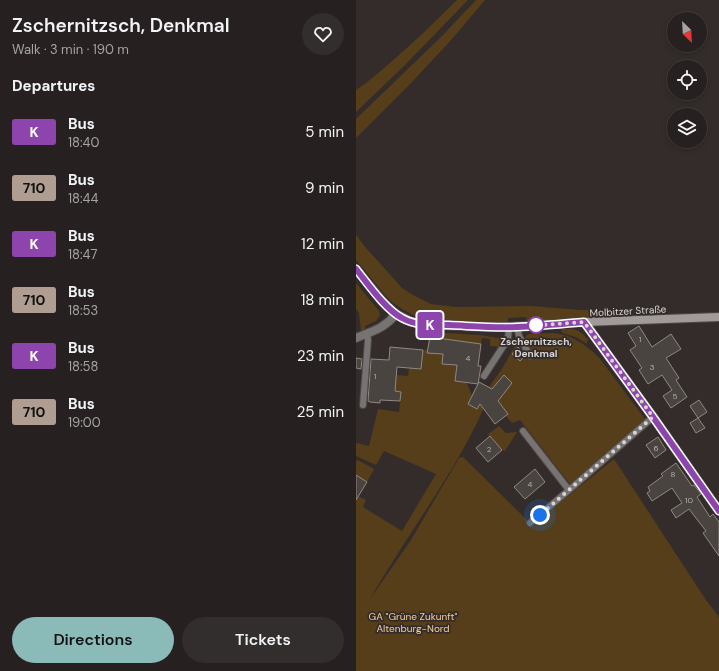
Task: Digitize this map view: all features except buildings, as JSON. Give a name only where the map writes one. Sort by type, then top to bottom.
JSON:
[{"type":"street","name":"Molbitzer Straße","points":[[356,269],[384,303],[396,314],[410,321],[421,324],[513,327],[584,322],[719,317]]},
{"type":"street","points":[[356,338],[388,323],[396,314]]},
{"type":"street","points":[[584,322],[719,511]]},
{"type":"lane","points":[[513,327],[530,356]]},
{"type":"lane","points":[[484,376],[508,339],[513,327]]},
{"type":"lane","points":[[363,405],[368,340],[367,333]]},
{"type":"lane","points":[[530,523],[653,417]]},
{"type":"lane","points":[[523,431],[569,490]]},
{"type":"green space","points":[[457,0],[468,0],[403,67],[356,112],[356,90],[399,55]]},
{"type":"green space","points":[[476,0],[485,0],[453,38],[412,82],[356,138],[356,119],[441,37]]},
{"type":"green space","points":[[356,235],[402,288],[431,304],[456,307],[531,306],[581,310],[611,310],[607,316],[530,322],[527,322],[526,317],[508,318],[508,323],[456,321],[417,317],[393,303],[356,260]]},
{"type":"green space","points":[[356,283],[379,311],[380,315],[376,321],[365,326],[365,330],[361,331],[359,313],[356,308]]},
{"type":"green space","points":[[561,329],[576,330],[589,340],[587,341],[587,344],[576,337],[562,333]]},
{"type":"green space","name":"GA \"Grüne Zukunft\" Altenburg-Nord","points":[[429,332],[480,335],[504,339],[505,342],[500,347],[490,346],[490,339],[482,338],[481,344],[460,341],[455,381],[467,383],[472,396],[468,404],[477,409],[516,344],[518,347],[516,358],[529,349],[524,339],[528,334],[553,333],[567,336],[580,342],[597,355],[645,419],[570,484],[520,420],[512,423],[506,416],[508,414],[498,401],[500,397],[492,388],[482,412],[459,456],[370,599],[411,540],[459,458],[463,457],[532,525],[614,459],[706,600],[719,617],[719,671],[356,671],[356,495],[366,500],[363,507],[402,531],[436,474],[384,451],[376,465],[356,456],[356,443],[369,446],[378,409],[399,412],[401,392],[394,391],[396,375],[408,376],[409,368],[421,369],[423,350],[428,350]],"holes":[[[430,337],[443,339],[442,354],[428,352]]]},
{"type":"green space","points":[[499,426],[506,433],[517,432],[505,451],[502,450],[488,434]]},
{"type":"green space","points":[[358,460],[374,469],[367,482],[356,475],[356,461]]},
{"type":"bus line","name":"K","points":[[356,269],[390,309],[402,318],[421,324],[517,327],[584,322],[719,511]]},
{"type":"place","name":"Zschernitzsch, Denkmal","points":[[536,325]]},
{"type":"route","points":[[536,325],[530,326],[584,322],[653,417],[540,515]]}]
